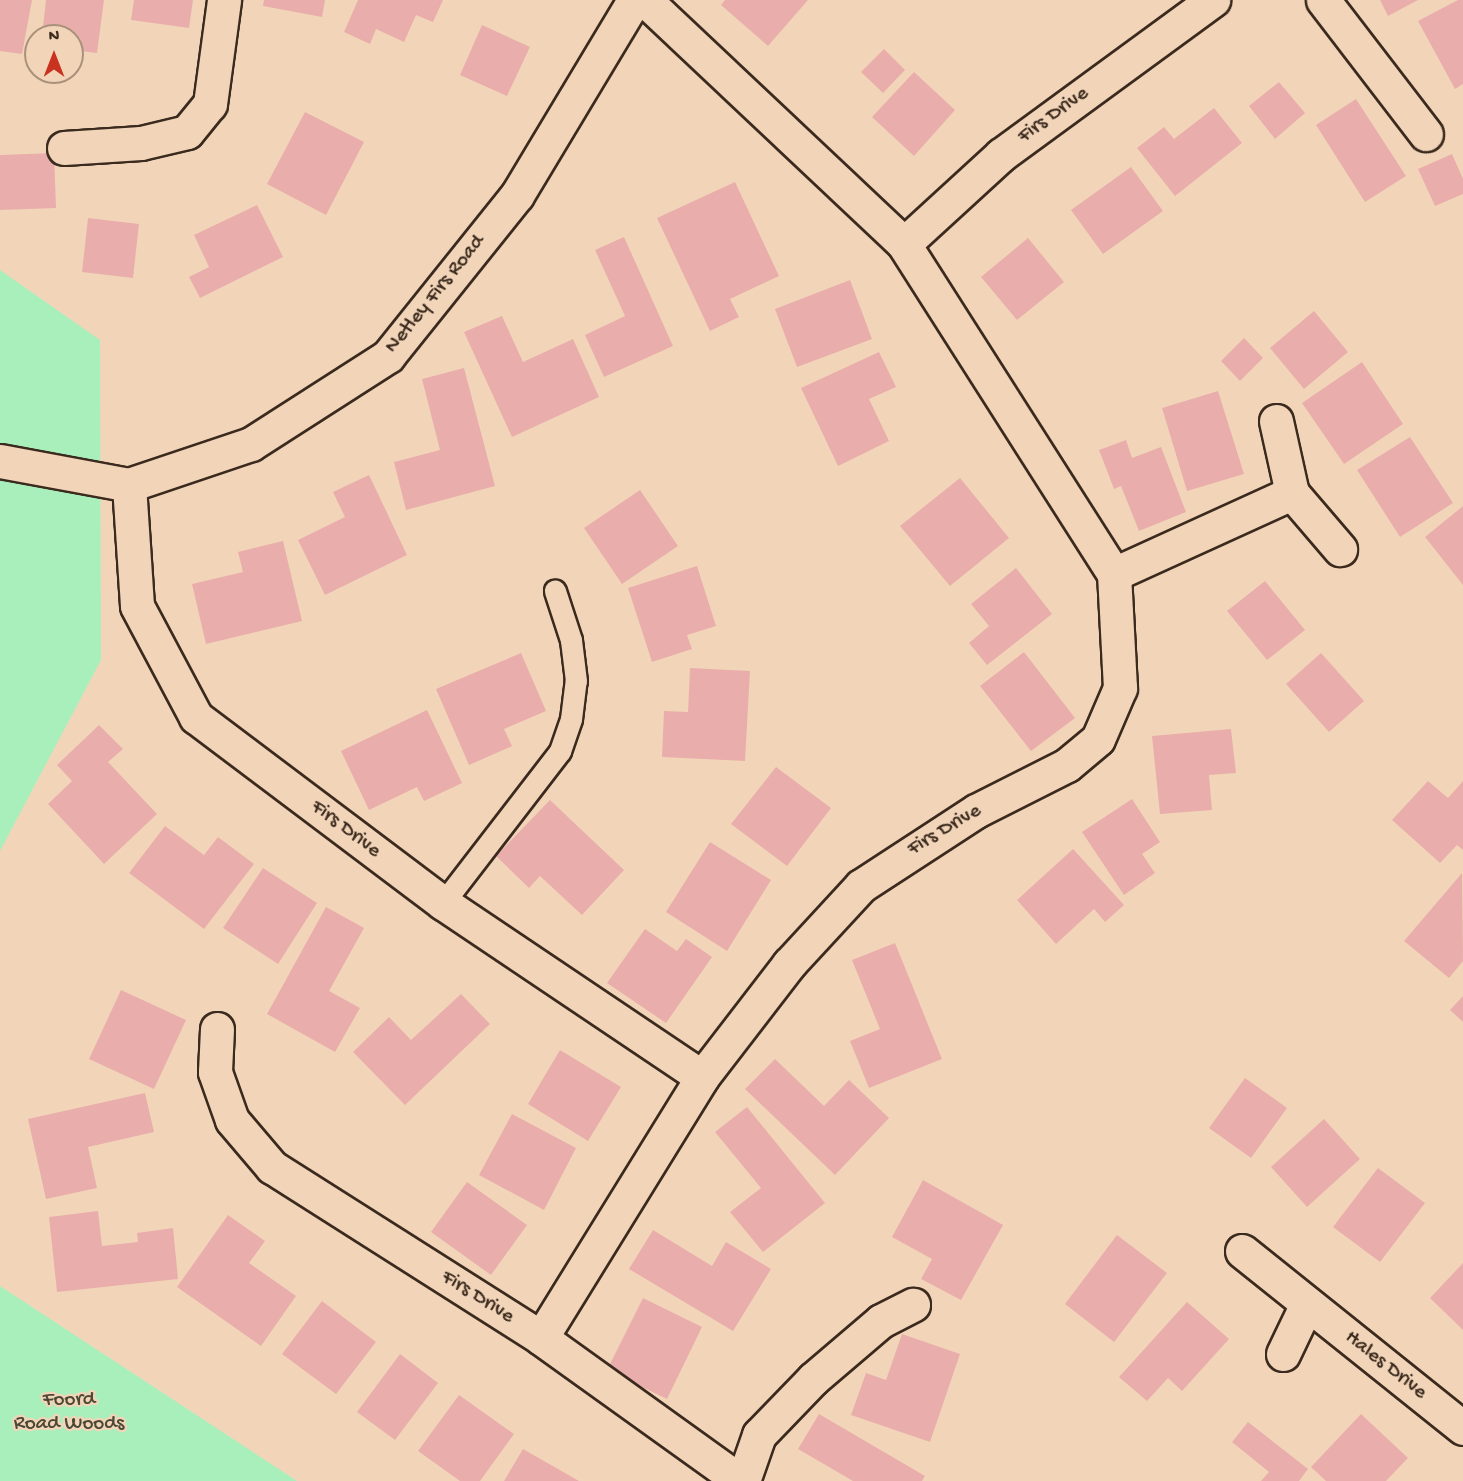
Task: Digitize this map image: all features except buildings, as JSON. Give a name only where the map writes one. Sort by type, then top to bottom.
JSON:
[{"type":"street","points":[[64,148],[141,143],[187,132],[210,104],[224,0]]},
{"type":"street","name":"Netley Firs Road","points":[[0,462],[129,485],[250,444],[388,356],[517,195],[634,0]]},
{"type":"street","name":"Firs Drive","points":[[541,1338],[702,1077],[789,964],[861,886],[976,811],[1067,765],[1098,739],[1120,688],[1114,574],[904,244],[645,0]]},
{"type":"street","name":"Firs Drive","points":[[904,244],[1001,155],[1213,0]]},
{"type":"street","points":[[1323,0],[1426,134]]},
{"type":"street","points":[[1276,421],[1292,493],[1340,549]]},
{"type":"street","name":"Firs Drive","points":[[129,485],[137,606],[196,717],[443,903],[702,1077]]},
{"type":"street","points":[[1114,574],[1292,493]]},
{"type":"street","name":"Firs Drive","points":[[217,1029],[215,1072],[232,1120],[272,1167],[541,1338],[742,1481],[759,1435],[813,1379],[881,1321],[913,1305]]},
{"type":"street","name":"Hales Drive","points":[[1242,1251],[1463,1428]]},
{"type":"street","points":[[1283,1354],[1307,1304]]},
{"type":"lane","points":[[443,903],[560,751],[571,718],[576,681],[571,640],[555,591]]},
{"type":"green space","points":[[0,270],[100,340],[101,660],[0,851]]},
{"type":"green space","name":"Foord Road Woods","points":[[0,1286],[297,1481],[0,1481]]}]
